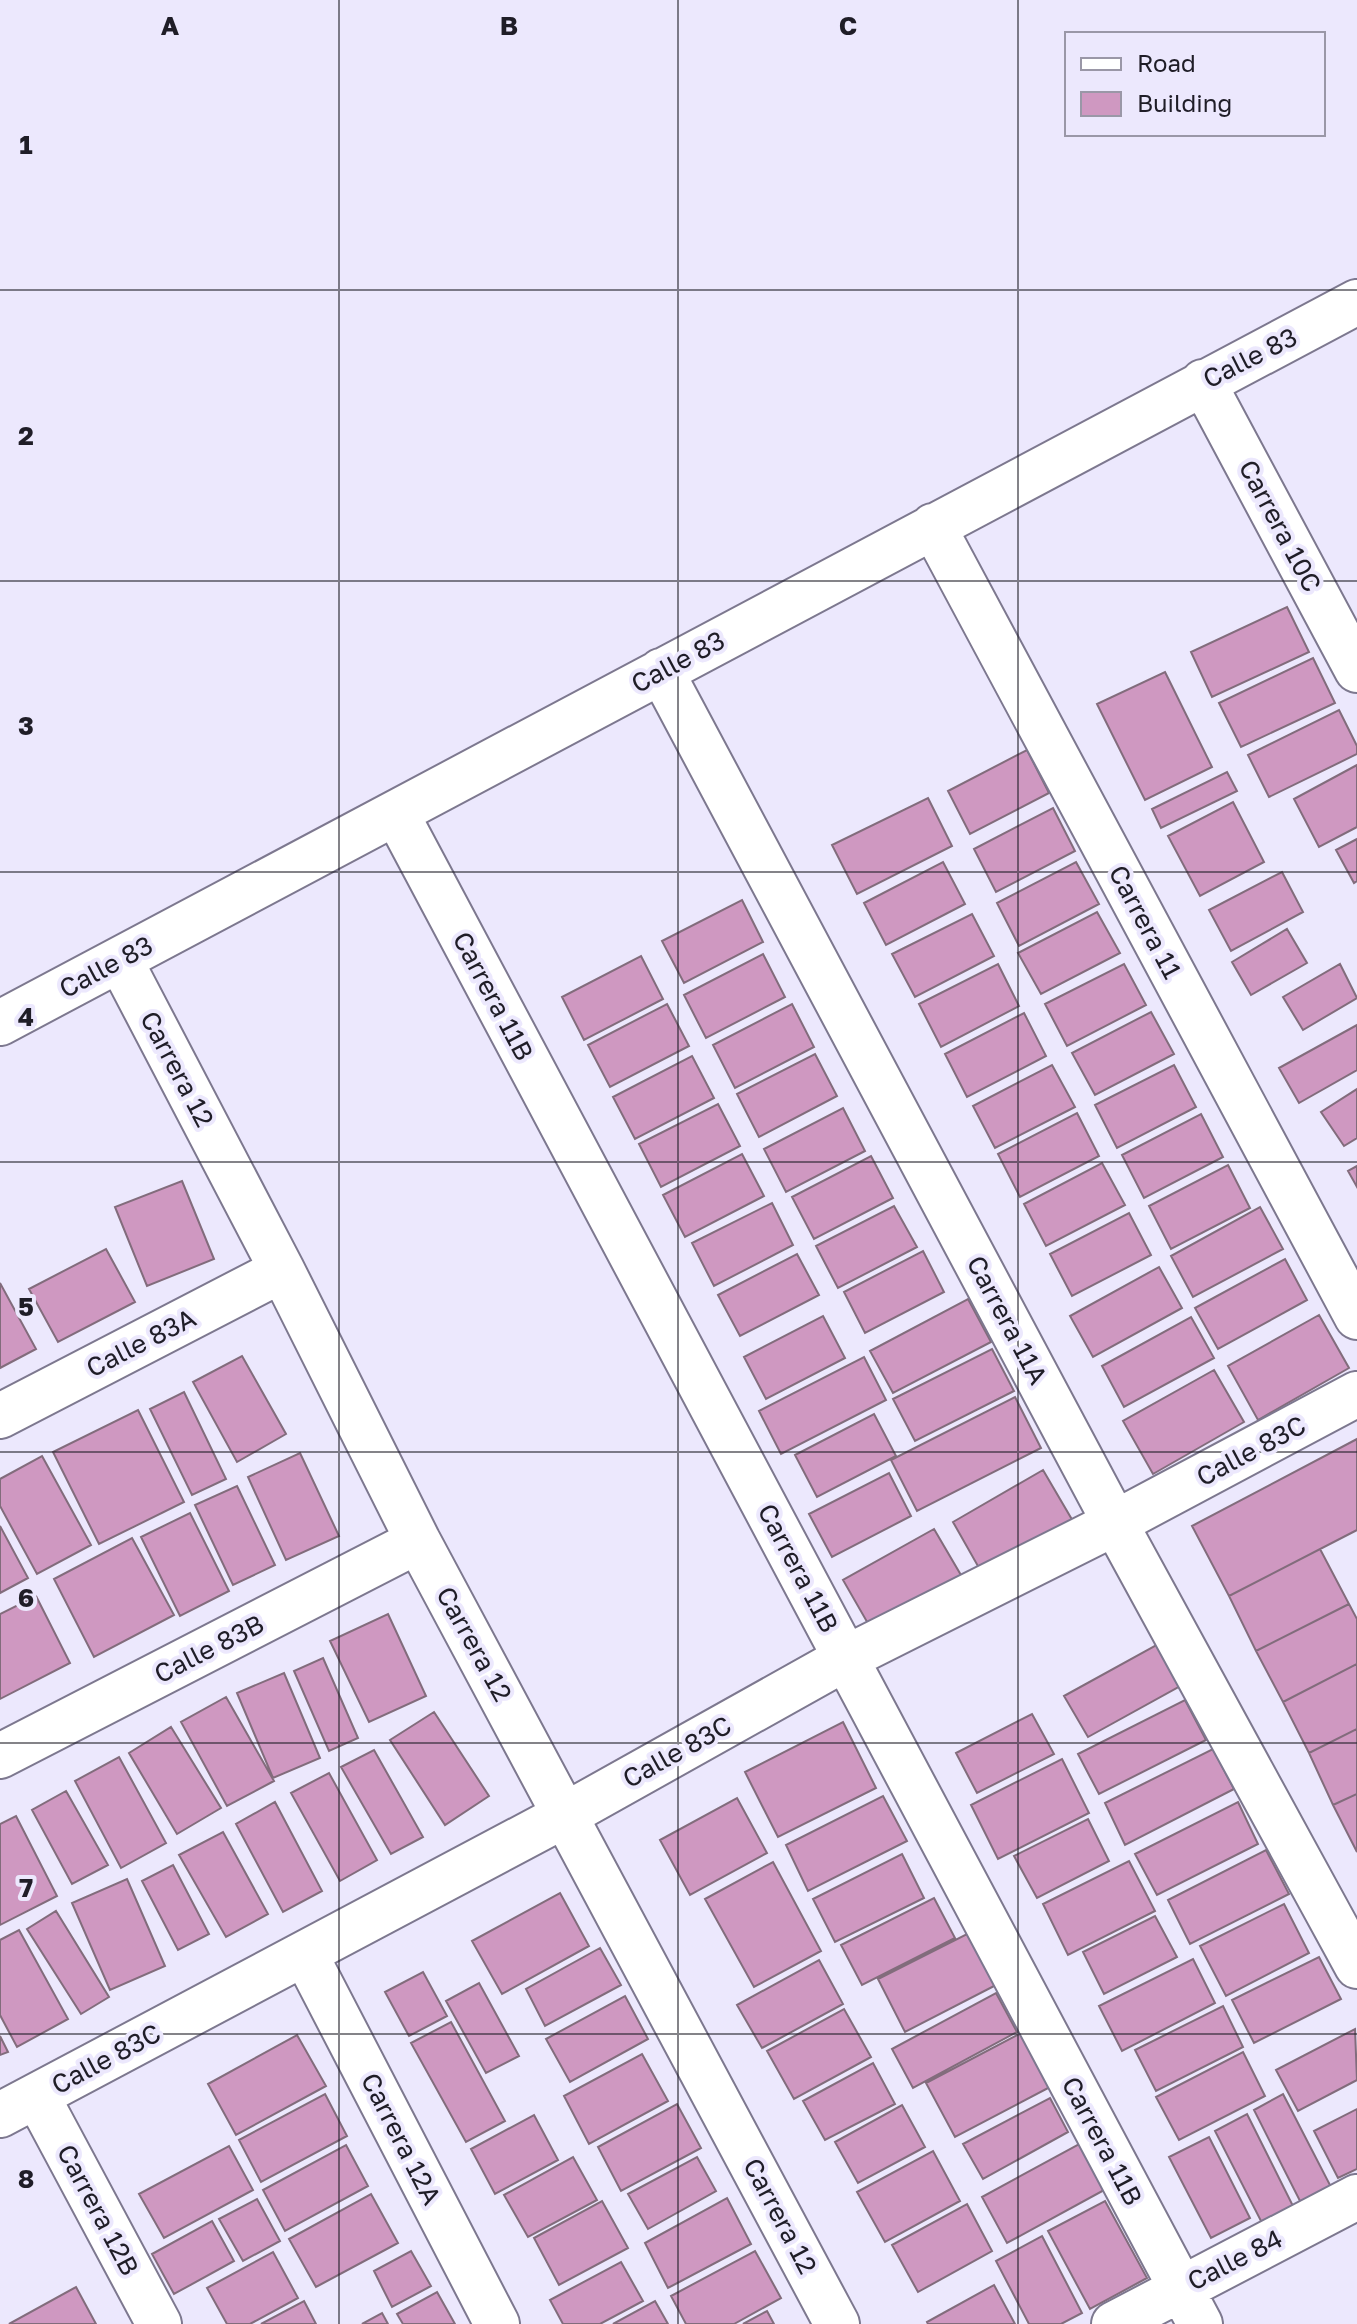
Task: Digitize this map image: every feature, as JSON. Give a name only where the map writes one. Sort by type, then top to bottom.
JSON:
[{"type":"street","name":"Calle 83","points":[[0,1023],[1357,302]]},
{"type":"street","name":"Carrera 10C","points":[[1203,382],[1357,670]]},
{"type":"street","name":"Carrera 11","points":[[933,526],[1357,1317]]},
{"type":"street","name":"Carrera 11A","points":[[661,671],[1115,1523],[1357,1966]]},
{"type":"street","name":"Carrera 11B","points":[[396,813],[1190,2306]]},
{"type":"street","name":"Carrera 12","points":[[120,960],[282,1270],[418,1541],[567,1814],[837,2324]]},
{"type":"street","name":"Calle 83A","points":[[0,1416],[282,1270]]},
{"type":"street","name":"Calle 83C","points":[[18,2106],[567,1814],[846,1658],[1115,1523],[1357,1394]]},
{"type":"street","name":"Calle 83B","points":[[0,1756],[418,1541]]},
{"type":"street","name":"Carrera 12A","points":[[305,1954],[497,2324]]},
{"type":"street","name":"Carrera 12B","points":[[18,2106],[159,2324]]},
{"type":"street","name":"Calle 84","points":[[1114,2324],[1190,2306],[1357,2197]]},
{"type":"building","points":[[1287,607],[1309,652],[1212,697],[1191,652]]},
{"type":"building","points":[[1313,658],[1335,703],[1241,747],[1219,703]]},
{"type":"building","points":[[1165,672],[1212,767],[1145,800],[1097,704]]},
{"type":"building","points":[[1339,710],[1357,746],[1357,754],[1269,797],[1248,755]]},
{"type":"building","points":[[1027,750],[1049,793],[970,834],[948,791]]},
{"type":"building","points":[[1357,765],[1357,827],[1319,847],[1294,799]]},
{"type":"building","points":[[1227,772],[1237,791],[1161,828],[1152,809]]},
{"type":"building","points":[[928,798],[952,846],[857,894],[832,845]]},
{"type":"building","points":[[1233,802],[1264,862],[1200,896],[1168,836]]},
{"type":"building","points":[[1053,808],[1075,851],[996,892],[974,849]]},
{"type":"building","points":[[1357,839],[1357,881],[1354,883],[1336,850]]},
{"type":"building","points":[[943,862],[965,904],[886,945],[864,903]]},
{"type":"building","points":[[1076,862],[1099,904],[1019,946],[997,903]]},
{"type":"building","points":[[1282,872],[1303,912],[1231,951],[1209,910]]},
{"type":"building","points":[[742,900],[763,942],[684,983],[662,941]]},
{"type":"building","points":[[1097,912],[1120,953],[1041,994],[1018,953]]},
{"type":"building","points":[[972,914],[994,956],[915,997],[892,954]]},
{"type":"building","points":[[1287,929],[1307,963],[1251,995],[1232,962]]},
{"type":"building","points":[[763,954],[785,997],[706,1038],[684,995]]},
{"type":"building","points":[[641,956],[663,999],[584,1040],[562,997]]},
{"type":"building","points":[[998,964],[1019,1006],[941,1047],[919,1004]]},
{"type":"building","points":[[1124,964],[1146,1005],[1067,1046],[1045,1004]]},
{"type":"building","points":[[1340,964],[1357,998],[1303,1030],[1283,997]]},
{"type":"building","points":[[667,1004],[689,1046],[610,1087],[588,1045]]},
{"type":"building","points":[[792,1004],[814,1047],[735,1088],[713,1045]]},
{"type":"building","points":[[1151,1012],[1174,1054],[1095,1095],[1072,1053]]},
{"type":"building","points":[[1024,1013],[1046,1056],[967,1097],[945,1054]]},
{"type":"building","points":[[1357,1025],[1357,1070],[1299,1103],[1279,1068]]},
{"type":"building","points":[[815,1054],[837,1096],[759,1137],[737,1094]]},
{"type":"building","points":[[692,1056],[714,1098],[635,1139],[613,1097]]},
{"type":"building","points":[[1052,1065],[1075,1107],[995,1148],[973,1106]]},
{"type":"building","points":[[1174,1065],[1196,1107],[1117,1148],[1095,1105]]},
{"type":"building","points":[[1357,1089],[1357,1138],[1344,1146],[1321,1112]]},
{"type":"building","points":[[718,1104],[740,1146],[661,1187],[639,1144]]},
{"type":"building","points":[[843,1108],[865,1151],[786,1192],[764,1149]]},
{"type":"building","points":[[1077,1113],[1099,1156],[1020,1197],[998,1154]]},
{"type":"building","points":[[1201,1114],[1223,1157],[1144,1198],[1122,1155]]},
{"type":"building","points":[[742,1154],[764,1196],[685,1237],[663,1195]]},
{"type":"building","points":[[871,1156],[893,1198],[814,1239],[792,1197]]},
{"type":"building","points":[[1102,1163],[1125,1205],[1046,1246],[1024,1204]]},
{"type":"building","points":[[1228,1165],[1250,1208],[1171,1249],[1149,1206]]},
{"type":"building","points":[[1357,1166],[1357,1187],[1348,1171]]},
{"type":"building","points":[[182,1181],[214,1259],[147,1286],[115,1207]]},
{"type":"building","points":[[772,1203],[793,1245],[714,1286],[692,1243]]},
{"type":"building","points":[[894,1206],[917,1247],[838,1288],[816,1246]]},
{"type":"building","points":[[1260,1207],[1283,1249],[1193,1297],[1171,1256]]},
{"type":"building","points":[[1129,1213],[1151,1255],[1072,1296],[1050,1254]]},
{"type":"building","points":[[106,1249],[135,1302],[58,1342],[29,1289]]},
{"type":"building","points":[[923,1251],[944,1292],[865,1333],[844,1292]]},
{"type":"building","points":[[797,1254],[819,1295],[740,1336],[718,1295]]},
{"type":"building","points":[[1285,1259],[1307,1300],[1218,1349],[1195,1308]]},
{"type":"building","points":[[1159,1267],[1182,1308],[1093,1357],[1070,1316]]},
{"type":"building","points":[[0,1283],[36,1349],[0,1368]]},
{"type":"building","points":[[968,1299],[991,1342],[893,1393],[870,1351]]},
{"type":"building","points":[[1319,1315],[1349,1368],[1258,1420],[1228,1366]]},
{"type":"building","points":[[823,1316],[845,1358],[766,1399],[744,1357]]},
{"type":"building","points":[[1191,1317],[1214,1358],[1124,1407],[1102,1366]]},
{"type":"building","points":[[992,1349],[1014,1391],[915,1441],[893,1399]]},
{"type":"building","points":[[242,1356],[286,1434],[237,1462],[193,1382]]},
{"type":"building","points":[[864,1357],[886,1400],[781,1454],[759,1411]]},
{"type":"building","points":[[1214,1370],[1244,1422],[1153,1474],[1123,1421]]},
{"type":"building","points":[[184,1392],[226,1479],[192,1495],[150,1409]]},
{"type":"building","points":[[1015,1397],[1041,1448],[917,1511],[891,1460]]},
{"type":"building","points":[[138,1410],[184,1502],[99,1544],[53,1452]]},
{"type":"building","points":[[874,1414],[896,1456],[817,1497],[795,1455]]},
{"type":"building","points":[[1357,1439],[1357,1530],[1229,1596],[1192,1526]]},
{"type":"building","points":[[300,1453],[339,1536],[286,1560],[248,1477]]},
{"type":"building","points":[[42,1456],[91,1545],[37,1574],[0,1506],[0,1479]]},
{"type":"building","points":[[1043,1470],[1074,1523],[983,1575],[953,1522]]},
{"type":"building","points":[[889,1473],[911,1516],[832,1557],[809,1514]]},
{"type":"building","points":[[237,1486],[275,1565],[233,1585],[195,1505]]},
{"type":"building","points":[[190,1513],[229,1591],[180,1616],[141,1537]]},
{"type":"building","points":[[0,1526],[28,1578],[0,1593]]},
{"type":"building","points":[[934,1529],[965,1582],[874,1634],[843,1580]]},
{"type":"building","points":[[132,1538],[174,1615],[94,1657],[54,1579]]},
{"type":"building","points":[[1320,1549],[1349,1604],[1256,1651],[1229,1596]]},
{"type":"building","points":[[36,1596],[70,1663],[0,1699],[0,1614]]},
{"type":"building","points":[[1349,1604],[1357,1619],[1357,1664],[1283,1702],[1256,1651]]},
{"type":"building","points":[[388,1614],[426,1696],[369,1722],[330,1641]]},
{"type":"building","points":[[1160,1643],[1182,1685],[1088,1737],[1064,1696]]},
{"type":"building","points":[[323,1658],[358,1738],[329,1751],[294,1671]]},
{"type":"building","points":[[1357,1664],[1357,1729],[1309,1753],[1283,1702]]},
{"type":"building","points":[[284,1673],[320,1758],[273,1778],[237,1693]]},
{"type":"building","points":[[226,1697],[274,1781],[227,1806],[181,1722]]},
{"type":"building","points":[[1185,1700],[1206,1740],[1099,1794],[1078,1754]]},
{"type":"building","points":[[434,1712],[489,1796],[445,1825],[390,1740]]},
{"type":"building","points":[[1032,1714],[1054,1754],[977,1793],[956,1753]]},
{"type":"building","points":[[843,1722],[876,1788],[778,1837],[745,1772]]},
{"type":"building","points":[[171,1727],[221,1808],[177,1834],[129,1753]]},
{"type":"building","points":[[1357,1729],[1357,1794],[1333,1805],[1309,1753]]},
{"type":"building","points":[[1213,1749],[1234,1789],[1125,1845],[1105,1803]]},
{"type":"building","points":[[374,1750],[423,1837],[391,1854],[341,1767]]},
{"type":"building","points":[[119,1757],[166,1843],[121,1868],[75,1781]]},
{"type":"building","points":[[1062,1759],[1089,1813],[998,1859],[971,1805]]},
{"type":"building","points":[[329,1773],[377,1860],[340,1881],[291,1793]]},
{"type":"building","points":[[66,1791],[108,1865],[72,1884],[32,1810]]},
{"type":"building","points":[[1357,1794],[1357,1852],[1333,1805]]},
{"type":"building","points":[[883,1796],[907,1841],[808,1891],[786,1845]]},
{"type":"building","points":[[737,1798],[767,1853],[690,1895],[660,1840]]},
{"type":"building","points":[[275,1802],[322,1891],[283,1912],[236,1824]]},
{"type":"building","points":[[1238,1802],[1258,1844],[1157,1895],[1135,1854]]},
{"type":"building","points":[[16,1816],[57,1896],[0,1925],[0,1824]]},
{"type":"building","points":[[1088,1819],[1109,1861],[1037,1898],[1014,1856]]},
{"type":"building","points":[[223,1832],[268,1914],[226,1937],[179,1855]]},
{"type":"building","points":[[1266,1850],[1289,1894],[1190,1944],[1168,1900]]},
{"type":"building","points":[[902,1854],[924,1898],[835,1942],[813,1899]]},
{"type":"building","points":[[1129,1861],[1155,1911],[1068,1955],[1043,1904]]},
{"type":"building","points":[[773,1862],[821,1951],[754,1987],[705,1899]]},
{"type":"building","points":[[173,1865],[209,1934],[178,1950],[142,1881]]},
{"type":"building","points":[[127,1879],[165,1966],[110,1990],[72,1903]]},
{"type":"building","points":[[560,1893],[589,1946],[502,1994],[472,1941]]},
{"type":"building","points":[[934,1898],[955,1938],[862,1985],[841,1945]]},
{"type":"building","points":[[1284,1904],[1309,1953],[1226,1996],[1200,1946]]},
{"type":"building","points":[[56,1911],[109,1997],[81,2014],[27,1929]]},
{"type":"building","points":[[1155,1916],[1177,1957],[1104,1994],[1083,1952]]},
{"type":"building","points":[[19,1930],[68,2019],[17,2047],[0,2015],[0,1940]]},
{"type":"building","points":[[971,1932],[998,1984],[905,2032],[878,1979]]},
{"type":"building","points":[[600,1948],[621,1985],[545,2026],[526,1989]]},
{"type":"building","points":[[1319,1957],[1341,1999],[1254,2043],[1232,2000]]},
{"type":"building","points":[[1193,1959],[1215,2003],[1122,2051],[1099,2006]]},
{"type":"building","points":[[819,1960],[843,2004],[762,2048],[737,2005]]},
{"type":"building","points":[[423,1972],[447,2016],[409,2036],[385,1992]]},
{"type":"building","points":[[479,1983],[519,2056],[486,2073],[446,2001]]},
{"type":"building","points":[[996,1993],[1017,2032],[913,2088],[892,2049]]},
{"type":"building","points":[[625,1996],[648,2039],[570,2082],[546,2039]]},
{"type":"building","points":[[1223,2006],[1243,2047],[1156,2091],[1135,2050]]},
{"type":"building","points":[[844,2009],[871,2057],[794,2099],[767,2051]]},
{"type":"building","points":[[451,2022],[505,2121],[466,2142],[411,2043]]},
{"type":"building","points":[[1355,2029],[1357,2080],[1298,2111],[1276,2070]]},
{"type":"building","points":[[1021,2033],[1050,2087],[955,2137],[926,2083]]},
{"type":"building","points":[[297,2035],[326,2086],[236,2135],[208,2084]]},
{"type":"building","points":[[0,2036],[8,2052],[0,2055]]},
{"type":"building","points":[[1243,2052],[1265,2096],[1179,2140],[1156,2097]]},
{"type":"building","points":[[642,2054],[668,2101],[589,2144],[564,2096]]},
{"type":"building","points":[[873,2063],[895,2104],[825,2140],[803,2101]]},
{"type":"building","points":[[325,2094],[347,2136],[261,2182],[239,2140]]},
{"type":"building","points":[[1283,2094],[1331,2187],[1301,2203],[1254,2110]]},
{"type":"building","points":[[1050,2098],[1068,2132],[983,2179],[963,2144]]},
{"type":"building","points":[[677,2104],[701,2148],[621,2191],[598,2147]]},
{"type":"building","points":[[902,2105],[925,2147],[858,2183],[835,2142]]},
{"type":"building","points":[[1357,2109],[1357,2169],[1338,2178],[1314,2131]]},
{"type":"building","points":[[1247,2114],[1293,2206],[1262,2223],[1215,2131]]},
{"type":"building","points":[[534,2115],[558,2160],[495,2194],[471,2149]]},
{"type":"building","points":[[1209,2137],[1250,2218],[1211,2238],[1169,2157]]},
{"type":"building","points":[[1081,2143],[1106,2189],[1007,2243],[982,2197]]},
{"type":"building","points":[[346,2145],[368,2186],[285,2231],[263,2190]]},
{"type":"building","points":[[229,2146],[253,2190],[164,2238],[139,2194]]},
{"type":"building","points":[[933,2151],[960,2201],[885,2242],[857,2192]]},
{"type":"building","points":[[573,2157],[597,2200],[528,2237],[504,2195]]},
{"type":"building","points":[[697,2157],[716,2191],[648,2229],[628,2194]]},
{"type":"building","points":[[371,2194],[398,2243],[316,2287],[289,2239]]},
{"type":"building","points":[[727,2198],[751,2244],[668,2288],[645,2243]]},
{"type":"building","points":[[257,2199],[280,2241],[243,2261],[219,2219]]},
{"type":"building","points":[[602,2201],[628,2248],[559,2285],[534,2238]]},
{"type":"building","points":[[1105,2201],[1147,2278],[1090,2309],[1048,2231]]},
{"type":"building","points":[[967,2204],[992,2251],[918,2292],[892,2245]]},
{"type":"building","points":[[212,2221],[234,2261],[174,2294],[152,2254]]},
{"type":"building","points":[[1042,2236],[1082,2313],[1061,2324],[1029,2324],[996,2261]]},
{"type":"building","points":[[411,2251],[431,2286],[392,2307],[374,2271]]},
{"type":"building","points":[[755,2251],[781,2298],[734,2324],[686,2324],[671,2296]]},
{"type":"building","points":[[273,2252],[298,2298],[250,2324],[227,2324],[207,2288]]},
{"type":"building","points":[[621,2262],[643,2301],[600,2324],[563,2324],[550,2300]]},
{"type":"building","points":[[994,2285],[1015,2324],[928,2324],[927,2322]]},
{"type":"building","points":[[76,2287],[96,2324],[9,2324]]},
{"type":"building","points":[[437,2292],[455,2324],[403,2324],[397,2314]]},
{"type":"building","points":[[304,2301],[316,2324],[261,2324]]},
{"type":"building","points":[[655,2301],[668,2324],[613,2324]]},
{"type":"building","points":[[767,2311],[774,2324],[743,2324]]},
{"type":"building","points":[[382,2313],[388,2324],[362,2324]]}]
